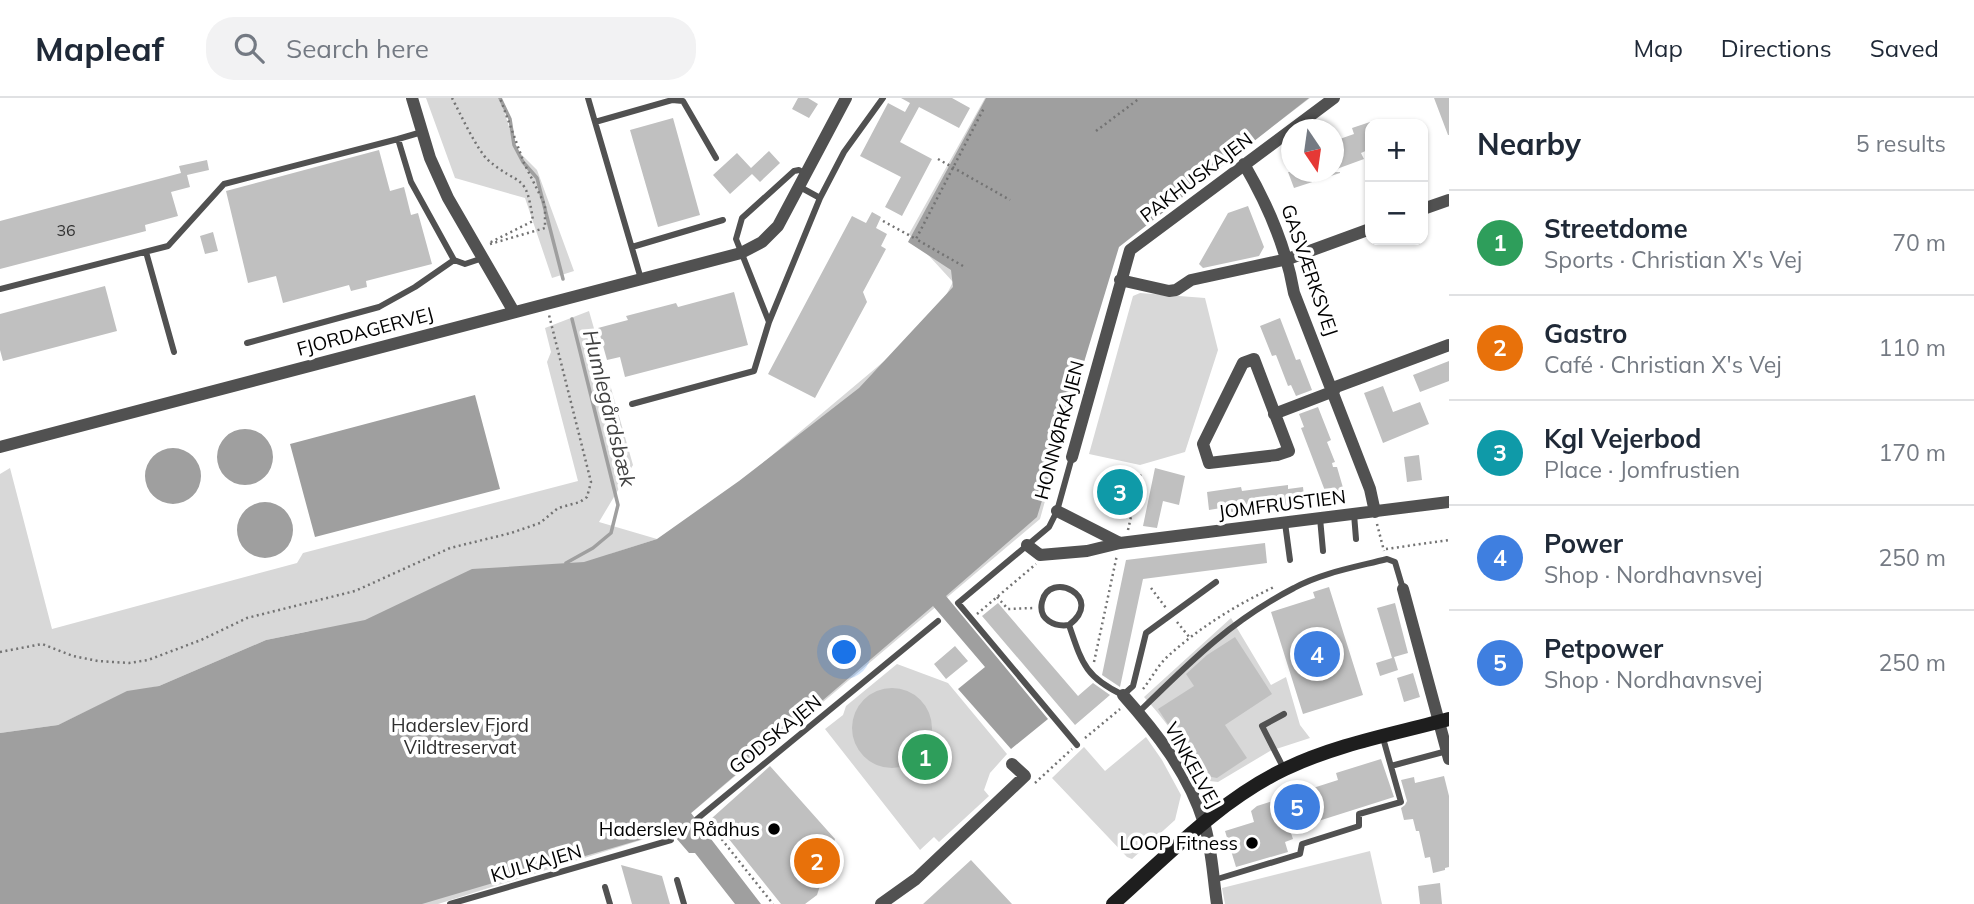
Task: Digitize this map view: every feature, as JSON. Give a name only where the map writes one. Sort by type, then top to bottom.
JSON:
[{"type":"street","points":[[412,98],[430,158],[448,198],[514,312]]},
{"type":"street","name":"FJORDAGERVEJ","points":[[0,447],[741,253],[762,242],[778,226],[846,98]]},
{"type":"street","name":"PAKHUSKAJEN","points":[[1121,274],[1129,250],[1334,98]]},
{"type":"street","name":"GASVÆRKSVEJ","points":[[1244,164],[1264,198],[1288,259],[1294,293],[1370,489],[1375,512]]},
{"type":"street","points":[[1428,207],[1449,200]]},
{"type":"street","points":[[1121,274],[1169,291],[1176,290],[1191,280],[1288,259],[1365,231]]},
{"type":"street","name":"HONNØRKAJEN","points":[[1072,457],[1121,274]]},
{"type":"street","points":[[1274,414],[1449,345]]},
{"type":"street","points":[[1254,359],[1274,414],[1289,451],[1277,455],[1209,463],[1203,444],[1242,363],[1254,359]]},
{"type":"street","name":"JOMFRUSTIEN","points":[[1040,555],[1449,502]]},
{"type":"street","points":[[1057,511],[1122,543]]},
{"type":"street","points":[[1027,545],[1040,555]]},
{"type":"street","points":[[1403,589],[1444,720],[1448,755]]},
{"type":"street","name":"VINKELVEJ","points":[[1123,695],[1163,742],[1204,824],[1217,904]]},
{"type":"street","points":[[1113,904],[1242,794],[1284,769],[1324,752],[1444,720]]},
{"type":"street","points":[[881,904],[916,879],[1025,776],[1012,764]]},
{"type":"lane","points":[[588,98],[641,279]]},
{"type":"lane","points":[[632,404],[754,371],[769,322],[820,198],[844,152],[883,98]]},
{"type":"lane","points":[[595,122],[672,99],[683,101],[716,158]]},
{"type":"lane","points":[[0,289],[168,246],[224,184],[422,132]]},
{"type":"lane","points":[[398,139],[411,181],[454,260],[465,264],[480,253]]},
{"type":"lane","points":[[769,322],[736,240],[737,229],[742,218],[794,171],[799,170],[802,180],[820,198]]},
{"type":"lane","points":[[632,247],[723,220]]},
{"type":"lane","points":[[146,252],[174,352]]},
{"type":"lane","points":[[247,342],[379,307],[415,288],[454,260]]},
{"type":"lane","name":"HONNØRKAJEN","points":[[971,618],[958,603],[1049,527],[1057,511],[1072,457]]},
{"type":"lane","points":[[1354,514],[1356,540]]},
{"type":"lane","points":[[1320,519],[1323,551]]},
{"type":"lane","points":[[1285,523],[1290,561]]},
{"type":"lane","points":[[1139,712],[1205,647],[1243,618],[1296,586],[1387,559],[1395,562],[1403,589]]},
{"type":"lane","points":[[1123,695],[1133,686],[1146,633],[1216,582]]},
{"type":"lane","points":[[1053,588],[1074,590],[1080,598],[1082,609],[1078,619],[1069,625],[1059,627],[1049,623],[1043,615],[1041,604],[1045,594],[1053,588]]},
{"type":"lane","points":[[971,618],[1077,744]]},
{"type":"lane","name":"GODSKAJEN","points":[[700,817],[938,621]]},
{"type":"lane","name":"VINKELVEJ","points":[[1069,625],[1082,662],[1099,684],[1123,695]]},
{"type":"lane","points":[[1284,715],[1262,726],[1284,769]]},
{"type":"lane","points":[[1213,881],[1300,854],[1302,844],[1359,826],[1359,814],[1401,802],[1382,736]]},
{"type":"lane","points":[[1391,766],[1448,755]]},
{"type":"lane","name":"KULKAJEN","points":[[450,904],[671,840]]},
{"type":"lane","points":[[677,880],[684,904]]},
{"type":"lane","points":[[605,887],[610,904]]},
{"type":"path","points":[[452,98],[486,159],[522,181],[529,195],[533,221],[480,253]]},
{"type":"path","points":[[480,253],[545,228],[545,205],[524,163],[500,98]]},
{"type":"path","points":[[1096,131],[1140,98]]},
{"type":"path","points":[[916,239],[984,108]]},
{"type":"path","points":[[938,159],[1010,200]]},
{"type":"path","points":[[883,221],[963,266]]},
{"type":"path","points":[[0,652],[42,644],[73,656],[98,661],[129,663],[148,660],[201,640],[247,618],[355,592],[450,548],[530,527],[544,521],[551,512],[580,502],[587,497],[591,482],[546,304]]},
{"type":"path","points":[[1091,673],[1117,555],[1141,472]]},
{"type":"path","points":[[971,618],[1036,564],[1040,555]]},
{"type":"path","points":[[997,597],[1008,609],[1029,608]]},
{"type":"path","points":[[671,840],[700,817],[773,904]]},
{"type":"green space","points":[[426,98],[500,98],[516,149],[537,170],[574,271],[552,278],[525,198],[455,178]]},
{"type":"green space","name":"Haderslev Fjord Vildtreservat","points":[[985,98],[1310,98],[1116,246],[1040,519],[670,831],[438,904],[0,904],[69,724],[127,692],[58,725],[0,733],[0,474],[10,468],[52,629],[297,563],[303,553],[578,481],[547,362],[551,352],[545,328],[589,311],[633,465],[599,522],[657,539],[610,554],[658,551],[933,320],[953,282],[909,234]],"holes":[[[310,631],[154,694],[150,688],[266,640]]]},
{"type":"green space","points":[[1140,293],[1205,298],[1218,350],[1185,452],[1140,465],[1089,454],[1133,296]]},
{"type":"green space","points":[[1231,618],[1271,685],[1286,677],[1300,725],[1310,738],[1270,751],[1218,782],[1201,780],[1176,737],[1144,697]]},
{"type":"green space","points":[[897,664],[948,683],[1007,754],[990,773],[984,790],[989,796],[939,842],[934,837],[920,850],[825,729],[843,715],[846,706]]},
{"type":"green space","points":[[1146,737],[1181,795],[1175,820],[1132,859],[1127,857],[1052,778],[1084,747],[1105,771]]},
{"type":"green space","points":[[1370,851],[1382,904],[1225,904],[1222,888]]},
{"type":"shaded area","name":"Haderslev Fjord Vildtreservat","points":[[986,98],[1309,98],[1119,247],[1037,517],[946,596],[1048,719],[1011,749],[958,689],[985,667],[933,606],[691,813],[761,904],[735,904],[695,853],[689,853],[670,831],[422,904],[0,904],[0,733],[58,725],[127,691],[159,686],[266,640],[365,620],[472,569],[584,562],[657,539],[739,481],[859,388],[953,287],[951,270],[908,242]]},
{"type":"shaded area","points":[[475,395],[500,489],[315,537],[290,444]]},
{"type":"shaded area","points":[[245,429],[260,434],[268,442],[273,457],[268,472],[260,480],[245,485],[230,480],[222,472],[217,457],[222,442],[230,434]]},
{"type":"shaded area","points":[[173,448],[188,453],[196,461],[201,476],[196,491],[188,499],[173,504],[158,499],[150,491],[145,476],[150,461],[158,453]]},
{"type":"shaded area","points":[[265,502],[280,507],[288,515],[293,530],[288,545],[280,553],[265,558],[250,553],[242,545],[237,530],[242,515],[250,507]]},
{"type":"building","points":[[798,98],[808,98],[818,104],[809,118],[792,109]]},
{"type":"building","points":[[901,98],[952,98],[970,108],[959,128],[919,107],[900,142],[932,159],[902,216],[885,207],[901,177],[860,156],[888,103],[905,112],[910,103]]},
{"type":"building","points":[[1434,98],[1449,98],[1449,135],[1448,135]]},
{"type":"building","points":[[673,118],[700,215],[658,227],[630,130]]},
{"type":"building","points":[[1365,124],[1365,151],[1361,153],[1364,159],[1344,166],[1344,138],[1354,134],[1352,128]]},
{"type":"building","points":[[379,150],[390,191],[404,187],[411,215],[418,213],[432,264],[366,281],[367,287],[351,291],[349,285],[283,303],[276,276],[248,283],[226,191]]},
{"type":"building","points":[[769,151],[780,163],[760,182],[752,174],[730,194],[713,175],[737,153],[751,168]]},
{"type":"building","points":[[207,160],[209,170],[187,175],[190,187],[171,192],[178,216],[145,225],[146,231],[0,269],[0,221],[181,173],[179,166]]},
{"type":"building","points":[[1292,182],[1312,182],[1294,188]]},
{"type":"building","points":[[1248,206],[1264,247],[1259,256],[1203,268],[1199,264],[1228,213]]},
{"type":"building","points":[[872,212],[881,217],[876,228],[887,234],[881,246],[886,249],[863,292],[867,302],[815,398],[768,374],[852,216],[866,223]]},
{"type":"building","points":[[213,232],[218,251],[205,254],[200,236]]},
{"type":"building","points":[[105,286],[117,331],[3,361],[0,350],[0,314]]},
{"type":"building","points":[[734,292],[748,345],[625,377],[620,357],[607,360],[598,328],[628,320],[626,316],[676,303],[678,307]]},
{"type":"building","points":[[1280,318],[1296,360],[1300,359],[1312,390],[1296,396],[1291,385],[1288,386],[1276,355],[1272,356],[1260,326]]},
{"type":"building","points":[[1449,361],[1449,381],[1420,392],[1413,375]]},
{"type":"building","points":[[1383,386],[1393,412],[1420,402],[1429,424],[1383,443],[1364,393]]},
{"type":"building","points":[[1318,407],[1331,440],[1327,442],[1335,462],[1332,463],[1333,467],[1337,467],[1346,498],[1330,504],[1301,428],[1304,427],[1299,414]]},
{"type":"building","points":[[1419,455],[1422,480],[1407,482],[1404,457]]},
{"type":"building","points":[[1155,468],[1185,476],[1179,505],[1163,501],[1157,528],[1143,526]]},
{"type":"building","points":[[1288,485],[1288,489],[1303,487],[1305,505],[1222,513],[1221,508],[1209,510],[1207,492]]},
{"type":"building","points":[[1265,543],[1267,563],[1143,579],[1120,687],[1102,675],[1126,560]]},
{"type":"building","points":[[1329,587],[1363,695],[1303,714],[1271,612],[1315,598],[1313,592]]},
{"type":"building","points":[[998,603],[1078,696],[1093,683],[1110,695],[1075,725],[982,616]]},
{"type":"building","points":[[1395,603],[1408,653],[1394,657],[1398,670],[1380,676],[1376,663],[1392,658],[1377,608]]},
{"type":"building","points":[[1235,637],[1272,694],[1225,725],[1247,758],[1217,778],[1201,775],[1158,709],[1194,686],[1186,674],[1207,655]]},
{"type":"building","points":[[955,646],[968,661],[946,679],[934,664]]},
{"type":"building","points":[[1413,673],[1420,697],[1404,702],[1397,678]]},
{"type":"building","points":[[892,688],[907,691],[920,700],[929,713],[932,728],[929,743],[920,756],[907,765],[892,768],[877,765],[864,756],[855,743],[852,728],[855,713],[864,700],[877,691]]},
{"type":"building","points":[[1381,759],[1394,797],[1290,830],[1293,839],[1285,842],[1288,852],[1236,867],[1225,831],[1254,822],[1251,811],[1257,806],[1338,780],[1336,773]]},
{"type":"building","name":"Haderslev Rådhus","points":[[770,766],[835,839],[817,895],[805,904],[781,904],[712,818]]},
{"type":"building","points":[[1444,776],[1449,796],[1449,867],[1433,873],[1430,857],[1425,858],[1419,831],[1416,831],[1413,819],[1404,820],[1401,808],[1407,801],[1401,780],[1414,777],[1415,783]]},
{"type":"building","points":[[971,860],[1012,904],[923,904]]},
{"type":"building","points":[[621,865],[662,876],[670,904],[632,904]]},
{"type":"building","points":[[1440,883],[1442,904],[1420,904],[1418,886]]},
{"type":"waterway","name":"Humlegårdsbæk","points":[[500,98],[510,119],[514,145],[523,162],[537,178],[563,279]]},
{"type":"waterway","name":"Humlegårdsbæk","points":[[566,563],[593,548],[611,533],[618,505],[572,319]]},
{"type":"place","name":"Kgl Vejerbod","points":[[1120,492]]},
{"type":"place","name":"Power","points":[[1317,654]]},
{"type":"place","name":"Streetdome","points":[[925,757]]},
{"type":"place","name":"Petpower","points":[[1297,807]]},
{"type":"place","name":"Haderslev Rådhus","points":[[774,829]]},
{"type":"place","name":"LOOP Fitness","points":[[1252,843]]},
{"type":"place","name":"Gastro","points":[[817,861]]}]
